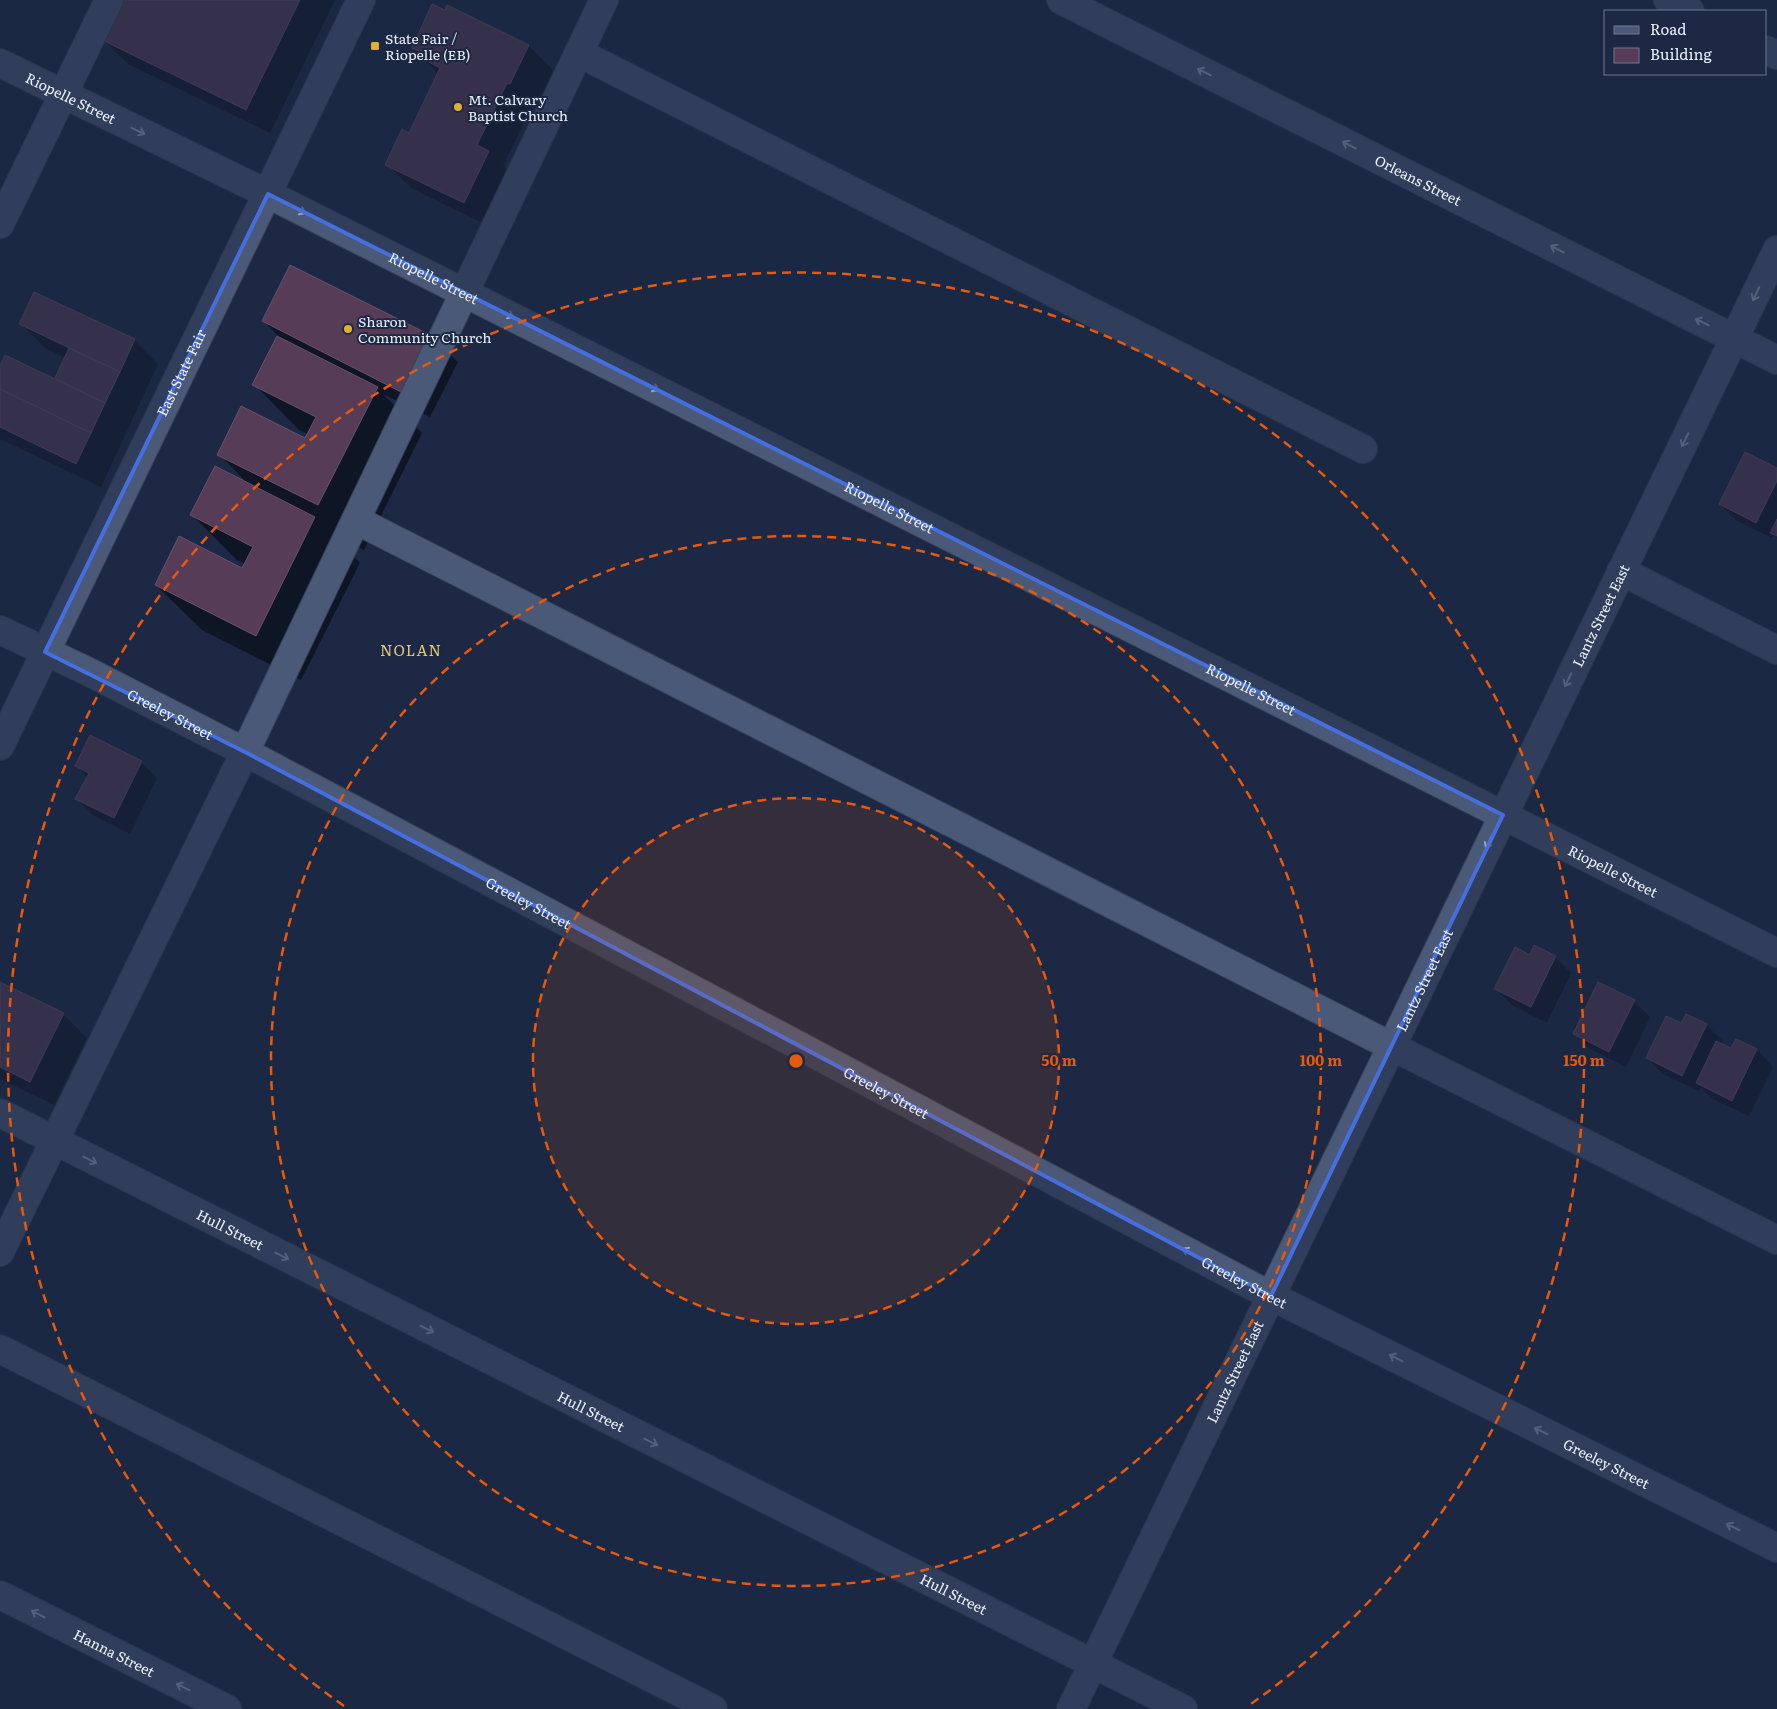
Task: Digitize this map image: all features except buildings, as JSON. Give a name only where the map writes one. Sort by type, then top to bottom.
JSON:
[{"type":"street","points":[[0,224],[109,0]]},
{"type":"street","name":"East State Fair","points":[[0,746],[361,0]]},
{"type":"street","points":[[0,1252],[245,752],[604,0]]},
{"type":"street","name":"Orleans Street","points":[[1061,0],[1777,360]]},
{"type":"street","points":[[1668,0],[1688,10]]},
{"type":"street","points":[[579,53],[1364,449]]},
{"type":"street","name":"Riopelle Street","points":[[0,63],[268,194],[1777,953]]},
{"type":"street","name":"Lantz Street East","points":[[1071,1709],[1777,250]]},
{"type":"street","points":[[356,520],[1777,1240]]},
{"type":"street","points":[[1621,572],[1777,650]]},
{"type":"street","name":"Greeley Street","points":[[0,630],[87,671],[245,752],[1271,1296],[1777,1548]]},
{"type":"street","name":"Hull Street","points":[[0,1113],[1183,1709]]},
{"type":"street","points":[[0,1349],[713,1709]]},
{"type":"street","name":"Hanna Street","points":[[0,1595],[227,1709]]},
{"type":"highlighted area","points":[[268,194],[1503,815],[1271,1296],[245,752],[45,652]]},
{"type":"place","name":"State Fair / Riopelle (EB)","points":[[375,46]]},
{"type":"place","name":"Mt. Calvary Baptist Church","points":[[458,107]]},
{"type":"place","name":"Sharon Community Church","points":[[348,329]]},
{"type":"district","name":"NOLAN","points":[[411,649]]}]
